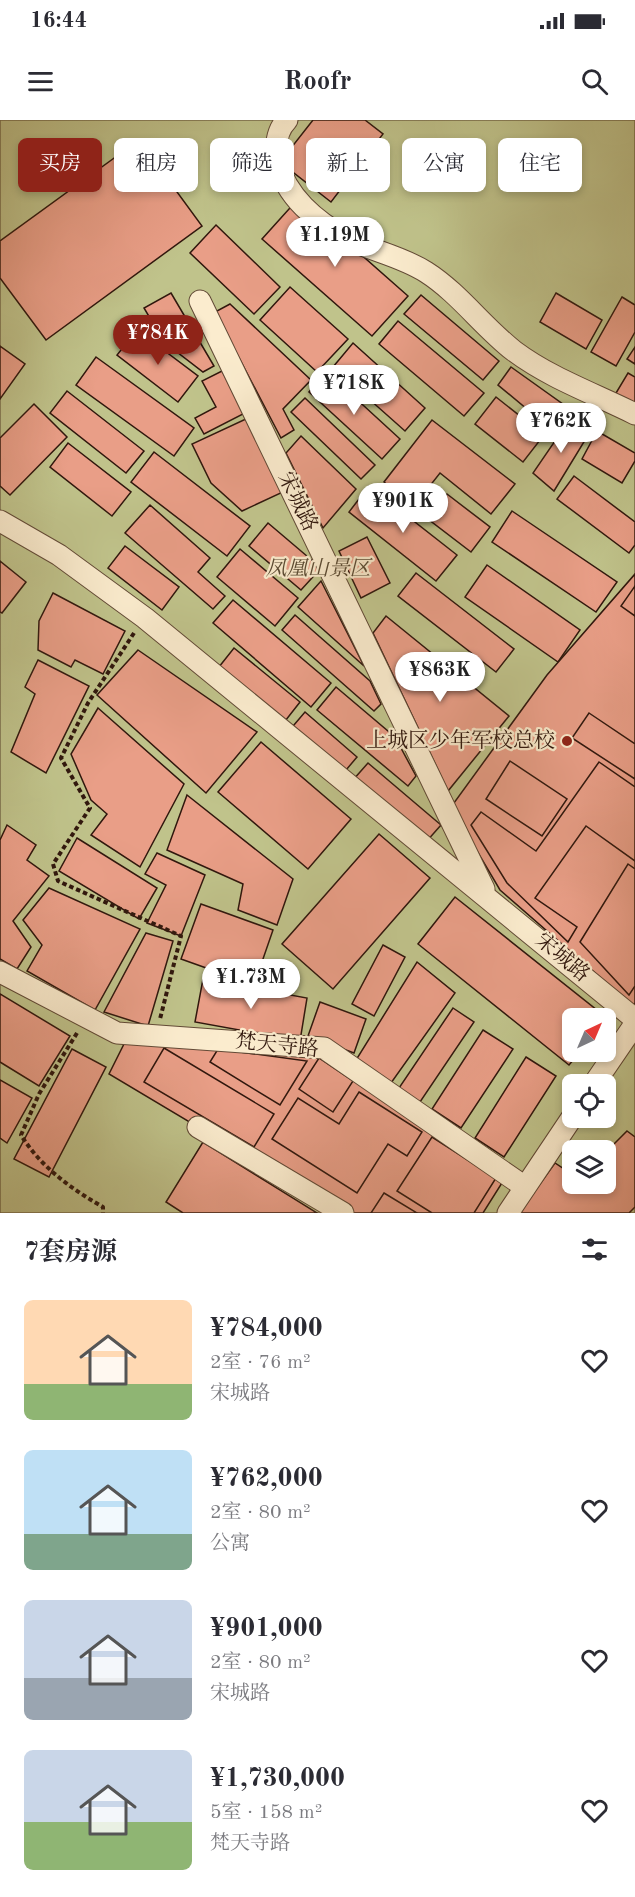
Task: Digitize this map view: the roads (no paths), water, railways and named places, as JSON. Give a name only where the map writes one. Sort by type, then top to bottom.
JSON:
[{"type":"street","points":[[287,120],[283,124],[275,149],[279,169],[292,195],[312,213],[346,237],[401,259],[426,272],[449,290],[483,325],[532,363],[635,414]]},
{"type":"street","name":"宋城路","points":[[200,301],[488,897]]},
{"type":"street","name":"宋城路","points":[[0,521],[59,555],[144,618],[488,897],[635,1022]]},
{"type":"street","name":"梵天寺路","points":[[0,972],[117,1033],[324,1048],[525,1187]]},
{"type":"street","points":[[601,1074],[635,1022]]},
{"type":"street","points":[[198,1127],[343,1213]]},
{"type":"street","points":[[508,1213],[565,1128]]},
{"type":"place","name":"上城区少年军校总校","points":[[567,741]]},
{"type":"park label","name":"凤凰山景区","points":[[318,569]]}]
